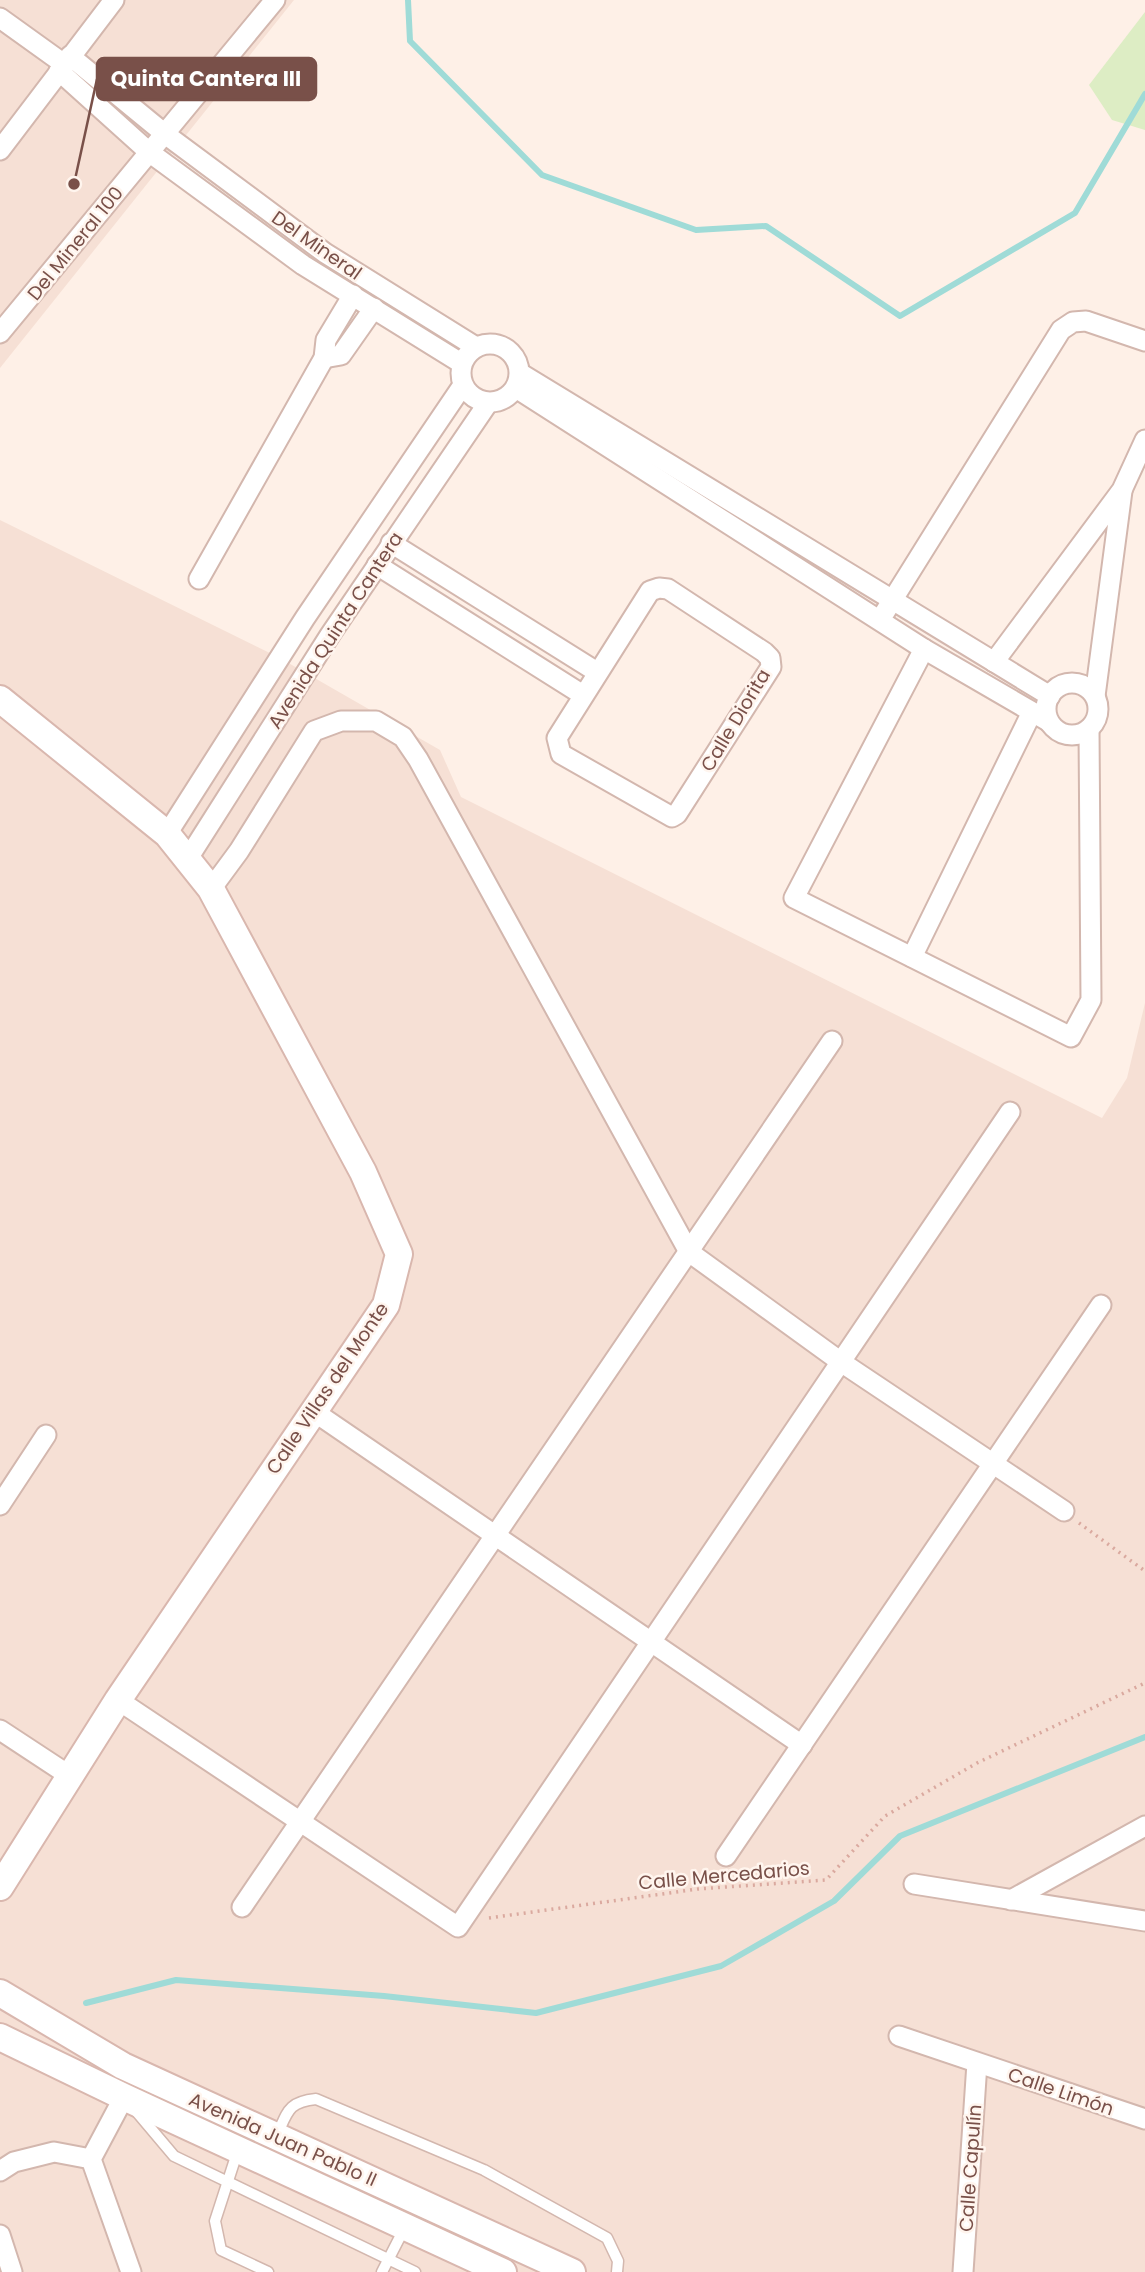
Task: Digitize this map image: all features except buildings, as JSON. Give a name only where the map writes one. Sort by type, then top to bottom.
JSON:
[{"type":"street","points":[[0,150],[114,0]]},
{"type":"street","name":"Del Mineral 100","points":[[0,333],[275,0]]},
{"type":"street","points":[[0,18],[165,134]]},
{"type":"street","points":[[64,64],[149,152]]},
{"type":"street","name":"Del Mineral","points":[[165,134],[325,253],[476,346]]},
{"type":"street","name":"Del Mineral","points":[[149,152],[303,265],[461,363]]},
{"type":"street","points":[[199,579],[324,358],[326,340],[353,295]]},
{"type":"street","points":[[324,358],[341,355],[373,308]]},
{"type":"street","points":[[878,620],[892,602],[1061,330],[1073,322],[1086,321],[1145,341]]},
{"type":"street","points":[[491,343],[506,347],[517,359],[518,380],[504,400],[488,403],[474,397],[463,385],[461,363],[476,346],[491,343]]},
{"type":"street","points":[[518,380],[763,534],[892,602],[1050,696]]},
{"type":"street","name":"Avenida Quinta Cantera","points":[[167,834],[305,618],[463,385]]},
{"type":"street","name":"Avenida Quinta Cantera","points":[[187,860],[391,543],[488,403]]},
{"type":"street","points":[[994,662],[1122,490],[1145,440]]},
{"type":"street","points":[[924,649],[794,898],[1071,1037],[1091,1000],[1089,729],[1098,713],[1095,696],[1122,490]]},
{"type":"street","points":[[763,534],[878,620],[1040,716],[1064,734],[1073,735],[1089,729]]},
{"type":"street","points":[[391,543],[597,672]]},
{"type":"street","points":[[377,565],[583,695]]},
{"type":"street","name":"Calle Diorita","points":[[659,588],[668,589],[764,652],[771,667],[677,814],[672,817],[561,754],[557,738],[597,672],[650,592],[659,588]]},
{"type":"street","points":[[912,957],[1050,696],[1056,689],[1072,683],[1082,685],[1095,696]]},
{"type":"street","name":"Calle Villas del Monte","points":[[0,699],[167,834],[211,889],[363,1172],[399,1254],[386,1305],[118,1700],[0,1887]]},
{"type":"street","points":[[211,889],[239,851],[314,731],[341,722],[376,721],[403,737],[418,759],[689,1252],[841,1362],[1064,1511]]},
{"type":"street","points":[[242,1907],[832,1041]]},
{"type":"street","points":[[118,1700],[458,1927],[1010,1112]]},
{"type":"street","points":[[726,1856],[1101,1305]]},
{"type":"street","points":[[313,1411],[802,1745]]},
{"type":"street","points":[[0,1505],[47,1435]]},
{"type":"street","points":[[0,1730],[70,1776]]},
{"type":"street","points":[[1011,1900],[1145,1826]]},
{"type":"street","points":[[914,1884],[1145,1921]]},
{"type":"street","name":"Avenida Juan Pablo II","points":[[0,1993],[123,2066],[572,2272]]},
{"type":"street","name":"Calle Limón","points":[[899,2036],[1145,2119]]},
{"type":"street","name":"Avenida Juan Pablo II","points":[[0,2037],[503,2272]]},
{"type":"street","name":"Calle Capulín","points":[[962,2272],[977,2063]]},
{"type":"street","points":[[124,2097],[90,2160],[131,2272]]},
{"type":"street","points":[[0,2171],[15,2162],[54,2152],[90,2160]]},
{"type":"street","points":[[0,2235],[12,2272]]},
{"type":"lane","points":[[124,2097],[174,2156],[415,2272]]},
{"type":"lane","points":[[276,2135],[291,2106],[316,2099],[484,2169],[607,2238],[618,2261],[617,2272]]},
{"type":"lane","points":[[239,2150],[215,2221],[221,2250],[268,2272]]},
{"type":"lane","points":[[382,2272],[405,2227]]},
{"type":"path","points":[[1064,1511],[1145,1572]]},
{"type":"path","name":"Calle Mercedarios","points":[[458,1927],[484,1919],[698,1889],[826,1880],[885,1816],[977,1763],[1145,1683]]},
{"type":"shaded area","points":[[0,0],[294,0],[0,368]]},
{"type":"shaded area","points":[[0,520],[278,657],[440,750],[461,797],[1102,1118],[1127,1078],[1145,1003],[1145,2272],[0,2272]]},
{"type":"green space","points":[[1145,12],[1145,130],[1112,120],[1089,85]]},
{"type":"waterway","points":[[408,0],[410,41],[542,175],[696,230],[766,226],[900,316],[1075,213],[1145,94]]},
{"type":"waterway","points":[[86,2003],[176,1980],[384,1996],[536,2013],[721,1966],[834,1901],[900,1836],[1145,1737]]},
{"type":"place","name":"Quinta Cantera III","points":[[74,184]]}]
